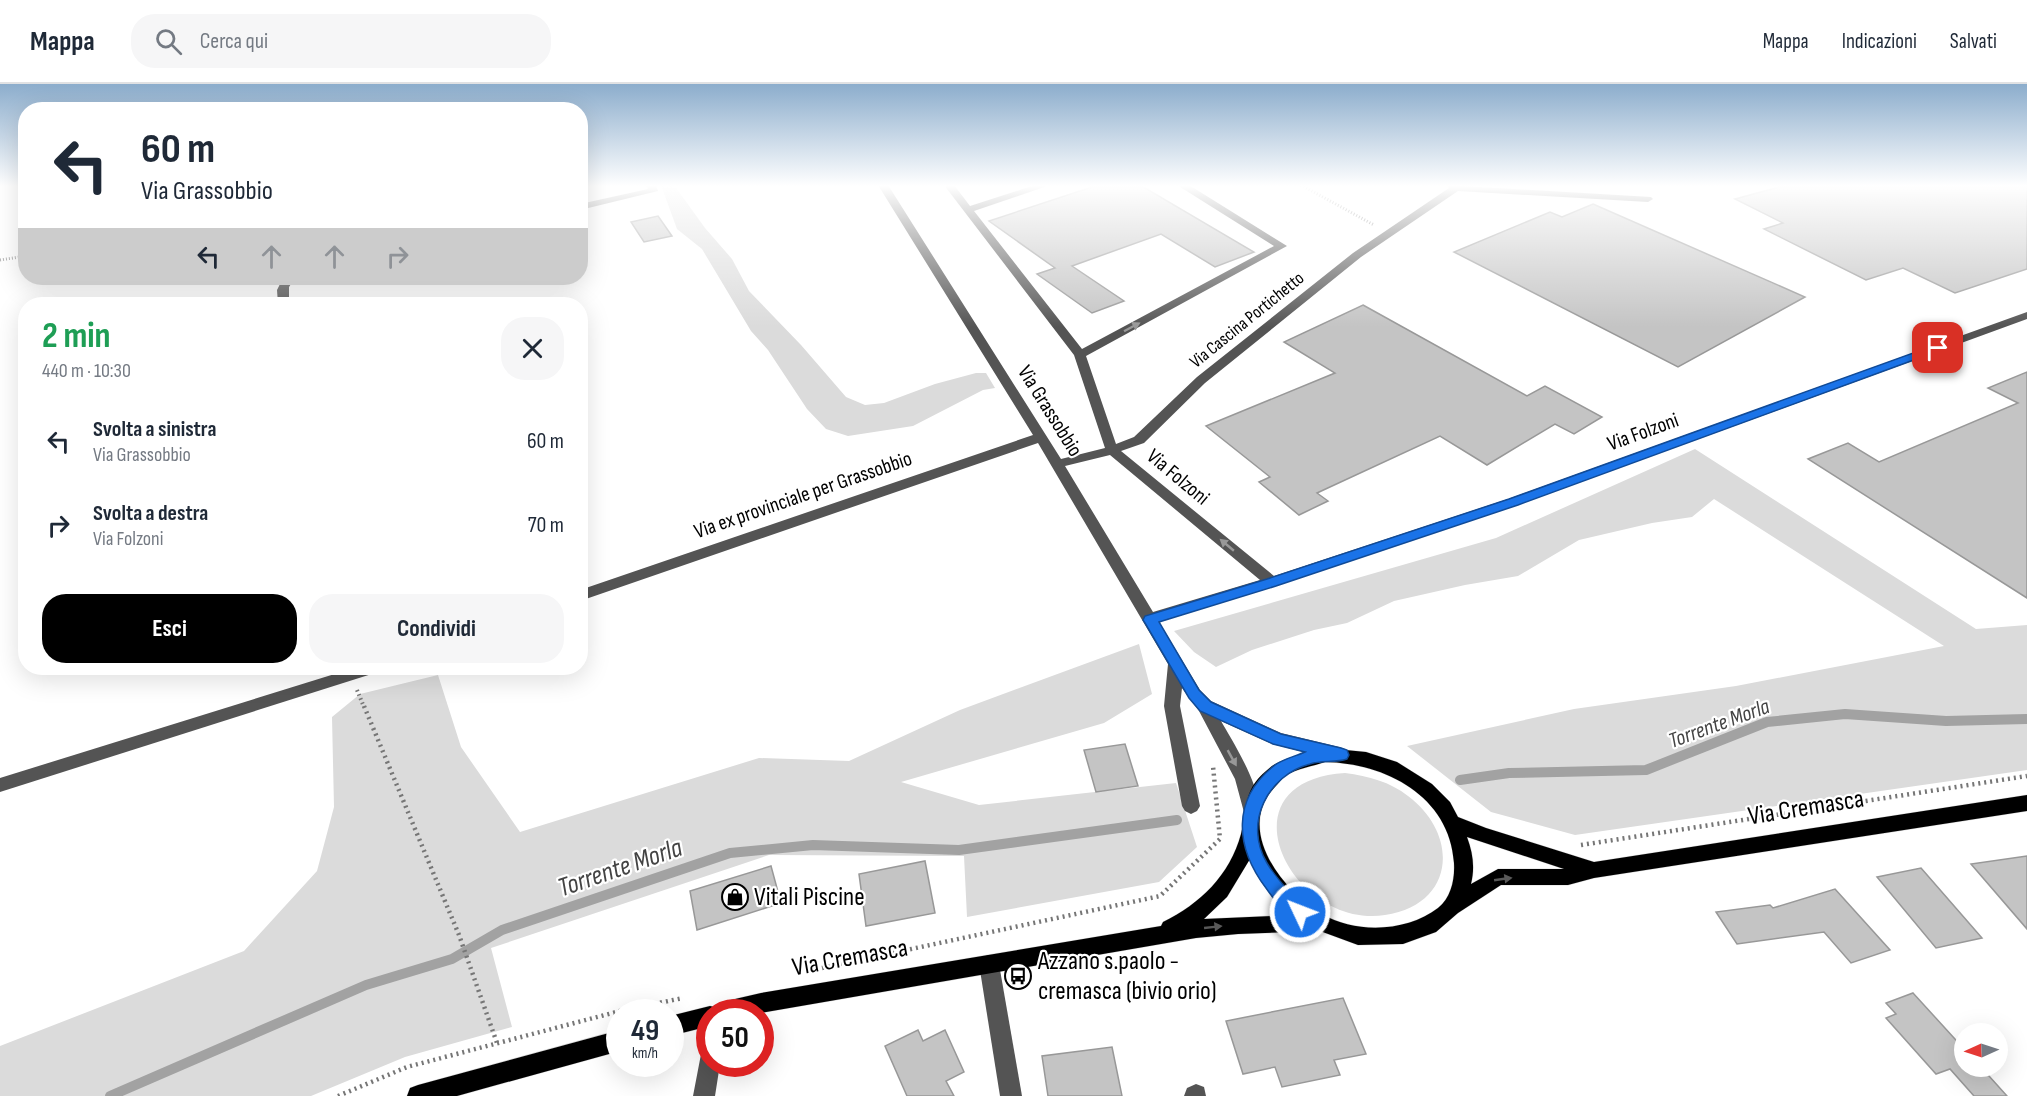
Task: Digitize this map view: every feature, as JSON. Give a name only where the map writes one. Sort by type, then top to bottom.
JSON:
[{"type":"main road","points":[[1341,755],[1377,761],[1410,777],[1436,799],[1454,822],[1464,851],[1464,880],[1453,906],[1425,928],[1387,938],[1353,935],[1319,923],[1300,912],[1271,883],[1253,850],[1250,834],[1251,812],[1262,787],[1283,768],[1310,757],[1341,755]]},
{"type":"main road","name":"Via Cremasca","points":[[1453,906],[1498,877],[1568,877],[1594,870],[2027,803]]},
{"type":"main road","name":"Via Cremasca","points":[[1454,822],[1483,835],[1594,870]]},
{"type":"main road","name":"Via Cremasca","points":[[1155,935],[1199,912],[1218,896],[1233,876],[1244,855],[1250,834]]},
{"type":"main road","name":"Via Cremasca","points":[[774,1001],[1155,935],[1238,925],[1319,923]]},
{"type":"main road","points":[[418,1096],[606,1044]]},
{"type":"street","name":"Via Grassobbio","points":[[913,232],[1041,437],[1194,694],[1205,706],[1244,779],[1251,812]]},
{"type":"street","points":[[985,232],[1080,355],[1112,450]]},
{"type":"street","points":[[1080,355],[1282,246],[1259,232]]},
{"type":"street","name":"Via Cascina Portichetto","points":[[1056,464],[1112,450],[1139,440],[1201,380],[1357,255],[1391,232]]},
{"type":"street","name":"Via Folzoni","points":[[1150,620],[1513,502],[2027,315]]},
{"type":"street","name":"Via ex provinciale per Grassobbio","points":[[588,593],[1041,437]]},
{"type":"street","name":"Via Folzoni","points":[[1112,450],[1272,582]]},
{"type":"street","points":[[1176,663],[1172,706],[1191,806]]},
{"type":"street","points":[[0,785],[339,675]]},
{"type":"street","name":"Via Grassobbio","points":[[1205,706],[1278,740],[1341,755]]},
{"type":"street","points":[[989,964],[1011,1096]]},
{"type":"street","points":[[704,1096],[707,1077]]},
{"type":"path","points":[[0,260],[18,257]]},
{"type":"path","points":[[353,675],[459,935],[497,1043]]},
{"type":"path","points":[[815,970],[1160,896],[1221,839],[1211,747],[1224,742]]},
{"type":"path","points":[[1577,845],[2027,776]]},
{"type":"path","points":[[338,1096],[407,1067],[620,1011],[688,997]]},
{"type":"shaded area","points":[[681,232],[709,232],[732,259],[749,291],[801,345],[846,397],[865,405],[884,403],[935,384],[976,373],[986,373],[995,388],[983,390],[913,426],[848,436],[826,429],[807,409],[768,350],[751,331],[702,249]]},
{"type":"shaded area","points":[[1695,449],[1976,629],[2027,625],[2027,770],[1575,835],[1491,812],[1407,746],[1574,709],[1736,686],[1944,646],[1714,499],[1692,517],[1652,523],[1579,540],[1518,576],[1394,601],[1347,623],[1314,630],[1252,650],[1216,667],[1194,652],[1174,631],[1496,538]]},
{"type":"shaded area","points":[[1139,644],[1152,694],[1104,723],[901,782],[979,805],[1176,783],[1197,847],[1159,882],[967,917],[964,856],[769,855],[491,948],[512,1027],[405,1057],[311,1096],[0,1096],[0,1046],[244,951],[317,871],[334,807],[332,717],[360,694],[438,675],[461,747],[520,832],[759,758],[849,761],[960,710]]},
{"type":"shaded area","points":[[1345,773],[1379,780],[1401,791],[1425,812],[1436,830],[1442,848],[1442,866],[1437,883],[1425,898],[1408,909],[1385,915],[1351,913],[1321,900],[1297,878],[1282,852],[1277,825],[1284,801],[1306,782]]},
{"type":"building","points":[[638,232],[669,232],[672,236],[644,242]]},
{"type":"building","points":[[1005,232],[1220,232],[1254,252],[1215,267],[1161,234],[1072,266],[1124,301],[1092,313],[1037,274],[1055,268]]},
{"type":"building","points":[[1501,232],[1657,232],[1805,297],[1678,367],[1454,252]]},
{"type":"building","points":[[1770,232],[2027,232],[2027,269],[1955,293],[1903,268],[1866,280]]},
{"type":"building","points":[[1363,305],[1527,396],[1545,386],[1602,417],[1574,434],[1555,424],[1487,465],[1440,436],[1317,493],[1328,501],[1299,515],[1259,482],[1270,477],[1206,426],[1335,373],[1284,342]]},
{"type":"building","points":[[2027,372],[2027,598],[1808,459],[1848,443],[1879,462],[2018,403],[1988,388]]},
{"type":"building","points":[[1125,744],[1138,786],[1096,792],[1084,750]]},
{"type":"building","points":[[2027,856],[2027,929],[1971,864]]},
{"type":"building","points":[[925,861],[935,913],[866,926],[859,874]]},
{"type":"building","name":"Vitali Piscine","points":[[771,866],[781,903],[697,930],[690,891]]},
{"type":"building","points":[[1921,868],[1982,938],[1936,948],[1877,877]]},
{"type":"building","points":[[1835,889],[1890,950],[1851,963],[1824,932],[1737,944],[1716,912],[1770,905],[1773,908]]},
{"type":"building","points":[[1913,993],[1954,1038],[1954,1074],[1950,1069],[1936,1074],[1886,1018],[1896,1014],[1886,1003]]},
{"type":"building","points":[[1343,998],[1366,1054],[1334,1060],[1340,1075],[1282,1087],[1275,1067],[1243,1074],[1226,1021]]},
{"type":"building","points":[[918,1030],[923,1041],[945,1030],[964,1072],[946,1081],[954,1096],[907,1096],[885,1046]]},
{"type":"building","points":[[1112,1047],[1122,1096],[1048,1096],[1042,1056]]},
{"type":"building","points":[[1957,1077],[1990,1077],[2007,1096],[1974,1096]]},
{"type":"waterway","name":"Torrente Morla","points":[[1460,780],[1509,773],[1646,770],[1767,722],[1845,714],[1946,721],[2027,719]]},
{"type":"waterway","name":"Torrente Morla","points":[[110,1096],[366,985],[452,959],[502,930],[730,853],[813,845],[959,850],[1177,820]]},
{"type":"place","name":"Vitali Piscine","points":[[735,897]]},
{"type":"place","name":"Azzano s.paolo - cremasca (bivio orio)","points":[[1018,976]]},
{"type":"route","points":[[1300,912],[1284,898],[1260,867],[1250,834],[1251,812],[1262,787],[1283,768],[1310,757],[1341,755],[1278,740],[1205,706],[1194,694],[1150,620],[1513,502],[1938,348]]}]
